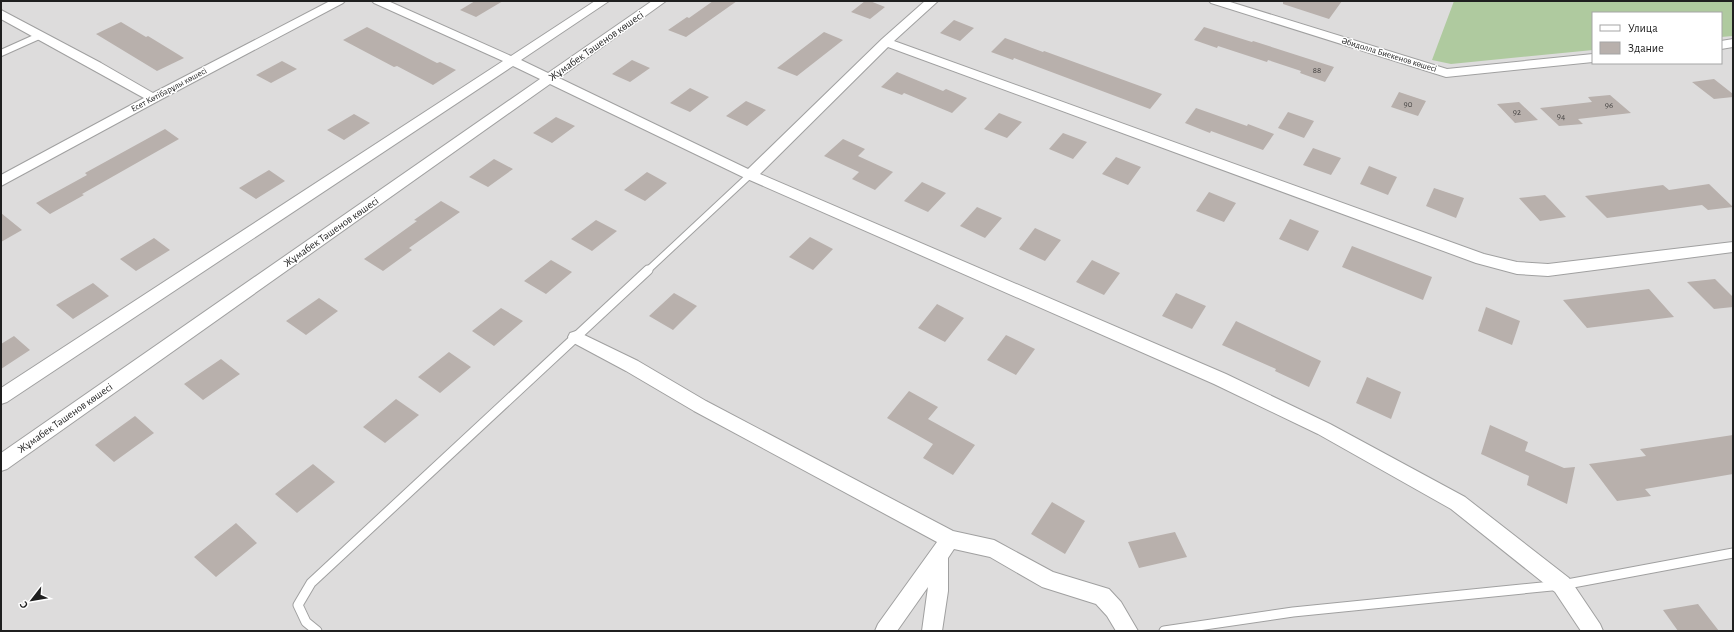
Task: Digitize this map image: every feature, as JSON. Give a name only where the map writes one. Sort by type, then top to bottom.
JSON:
[{"type":"street","name":"Есет Көтібарұлы көшесі","points":[[1,181],[152,98],[339,1]]},
{"type":"street","points":[[378,1],[550,78],[750,175],[1157,350],[1220,378],[1324,429],[1458,503],[1562,585],[1593,631]]},
{"type":"street","points":[[1,397],[603,1]]},
{"type":"street","name":"Жұмабек Тәшенов көшесі","points":[[1,463],[660,1]]},
{"type":"street","points":[[750,175],[886,42],[932,1]]},
{"type":"street","name":"Әбидолла Биекенов көшесі","points":[[1215,1],[1446,73],[1592,58]]},
{"type":"street","points":[[1,14],[39,36],[134,86],[152,98]]},
{"type":"street","points":[[886,42],[1481,259],[1517,268],[1548,270],[1733,247]]},
{"type":"street","points":[[1722,44],[1733,43]]},
{"type":"street","points":[[576,337],[632,366],[700,406],[950,539],[994,549],[1048,580],[1102,596],[1114,609],[1128,631]]},
{"type":"street","points":[[884,631],[950,539]]},
{"type":"street","points":[[932,631],[938,591],[938,557]]},
{"type":"lane","points":[[1,53],[39,36]]},
{"type":"lane","points":[[317,631],[306,622],[298,605],[311,583],[750,175]]},
{"type":"lane","points":[[1164,631],[1292,612],[1562,585],[1733,553]]},
{"type":"shaded area","points":[[1,1],[1733,1],[1733,631],[1,631]]},
{"type":"green space","points":[[1454,1],[1733,1],[1733,36],[1722,37],[1722,12],[1592,12],[1592,50],[1451,64],[1432,60]]},
{"type":"building","points":[[475,1],[503,1],[476,17],[460,10]]},
{"type":"building","points":[[713,1],[737,1],[686,37],[668,30],[687,17],[689,18]]},
{"type":"building","points":[[865,1],[870,1],[885,7],[870,19],[851,12]]},
{"type":"building","points":[[1283,1],[1342,1],[1329,19],[1283,4]]},
{"type":"building","points":[[954,20],[974,28],[960,41],[940,33]]},
{"type":"building","points":[[121,22],[146,37],[148,36],[184,58],[157,71],[96,34]]},
{"type":"building","points":[[367,27],[437,63],[440,62],[456,70],[433,85],[397,66],[394,67],[343,40]]},
{"type":"building","points":[[1204,27],[1334,67],[1325,82],[1300,73],[1301,71],[1268,60],[1267,62],[1194,40]]},
{"type":"building","points":[[824,32],[843,40],[797,76],[777,68]]},
{"type":"building","points":[[1005,38],[1162,94],[1150,109],[1014,58],[1013,60],[991,52]]},
{"type":"building","points":[[632,60],[650,68],[630,82],[612,74]]},
{"type":"building","points":[[282,61],[297,69],[271,83],[256,75]]},
{"type":"building","points":[[897,72],[943,91],[946,89],[967,98],[952,113],[904,93],[902,95],[881,87]]},
{"type":"building","points":[[1714,79],[1733,94],[1733,97],[1714,99],[1692,82]]},
{"type":"building","points":[[690,88],[709,97],[690,112],[670,103]]},
{"type":"building","points":[[1399,92],[1426,101],[1418,116],[1391,107]]},
{"type":"building","points":[[1610,95],[1631,113],[1578,119],[1583,124],[1559,126],[1540,108],[1592,102],[1588,97]]},
{"type":"building","points":[[746,101],[766,110],[747,126],[726,116]]},
{"type":"building","points":[[1519,102],[1538,120],[1515,123],[1497,104]]},
{"type":"building","points":[[1196,108],[1247,126],[1248,124],[1274,134],[1263,150],[1211,131],[1210,133],[1185,123]]},
{"type":"building","points":[[1288,112],[1314,121],[1304,138],[1278,128]]},
{"type":"building","points":[[999,113],[1022,122],[1007,138],[984,129]]},
{"type":"building","points":[[354,114],[370,123],[344,140],[327,130]]},
{"type":"building","points":[[556,117],[575,126],[552,143],[533,133]]},
{"type":"building","points":[[165,129],[179,139],[82,194],[84,195],[50,214],[36,203],[87,175],[85,173]]},
{"type":"building","points":[[1063,133],[1087,142],[1073,159],[1049,149]]},
{"type":"building","points":[[843,139],[865,149],[858,156],[893,172],[875,190],[852,179],[859,172],[824,156]]},
{"type":"building","points":[[1313,148],[1341,158],[1331,175],[1303,165]]},
{"type":"building","points":[[1116,157],[1141,167],[1128,185],[1102,174]]},
{"type":"building","points":[[494,159],[513,169],[488,187],[469,177]]},
{"type":"building","points":[[1369,166],[1397,177],[1388,195],[1360,184]]},
{"type":"building","points":[[269,170],[285,181],[256,199],[239,188]]},
{"type":"building","points":[[647,172],[667,183],[645,201],[624,190]]},
{"type":"building","points":[[922,182],[946,193],[928,212],[904,201]]},
{"type":"building","points":[[1709,184],[1733,207],[1708,210],[1702,205],[1607,218],[1585,196],[1663,185],[1669,190]]},
{"type":"building","points":[[1434,188],[1464,198],[1456,218],[1426,206]]},
{"type":"building","points":[[1209,192],[1236,203],[1224,222],[1196,211]]},
{"type":"building","points":[[1545,195],[1566,217],[1540,221],[1519,198]]},
{"type":"building","points":[[441,201],[460,212],[409,248],[412,250],[383,271],[364,259],[417,221],[414,220]]},
{"type":"building","points":[[977,207],[1002,218],[985,238],[960,226]]},
{"type":"building","points":[[1,213],[22,230],[1,242]]},
{"type":"building","points":[[1290,219],[1319,231],[1308,251],[1279,239]]},
{"type":"building","points":[[596,220],[617,231],[592,251],[571,239]]},
{"type":"building","points":[[1035,228],[1061,240],[1045,261],[1019,249]]},
{"type":"building","points":[[810,237],[833,249],[813,270],[789,257]]},
{"type":"building","points":[[154,238],[170,250],[136,271],[120,259]]},
{"type":"building","points":[[1352,246],[1432,277],[1423,300],[1342,267]]},
{"type":"building","points":[[551,260],[572,272],[546,294],[524,281]]},
{"type":"building","points":[[1092,260],[1120,273],[1104,295],[1076,282]]},
{"type":"building","points":[[1715,279],[1733,297],[1733,307],[1714,309],[1687,282]]},
{"type":"building","points":[[93,283],[109,296],[73,319],[56,305]]},
{"type":"building","points":[[1649,289],[1674,317],[1587,328],[1563,300]]},
{"type":"building","points":[[674,293],[697,306],[673,330],[649,316]]},
{"type":"building","points":[[1176,293],[1206,306],[1192,329],[1162,316]]},
{"type":"building","points":[[319,298],[338,311],[306,335],[286,321]]},
{"type":"building","points":[[937,304],[964,318],[945,342],[918,328]]},
{"type":"building","points":[[1486,307],[1520,321],[1512,345],[1478,331]]},
{"type":"building","points":[[501,308],[523,321],[494,346],[472,331]]},
{"type":"building","points":[[1236,321],[1321,361],[1309,387],[1275,371],[1276,369],[1222,345]]},
{"type":"building","points":[[1006,335],[1035,349],[1016,375],[987,360]]},
{"type":"building","points":[[14,336],[30,350],[1,369],[1,344]]},
{"type":"building","points":[[449,352],[471,367],[440,393],[418,377]]},
{"type":"building","points":[[221,359],[240,374],[203,400],[184,384]]},
{"type":"building","points":[[1367,377],[1401,392],[1391,419],[1356,403]]},
{"type":"building","points":[[909,391],[938,407],[928,419],[975,445],[953,475],[923,458],[933,444],[887,418]]},
{"type":"building","points":[[396,399],[419,415],[385,443],[363,427]]},
{"type":"building","points":[[135,416],[154,433],[114,462],[95,445]]},
{"type":"building","points":[[1490,425],[1528,442],[1525,451],[1564,468],[1575,467],[1567,504],[1527,485],[1529,476],[1481,454]]},
{"type":"building","points":[[1733,435],[1733,474],[1645,489],[1651,496],[1617,501],[1589,464],[1646,456],[1640,449]]},
{"type":"building","points":[[313,464],[335,482],[297,513],[275,494]]},
{"type":"building","points":[[1052,502],[1085,521],[1065,554],[1031,534]]},
{"type":"building","points":[[236,523],[257,543],[216,577],[194,557]]},
{"type":"building","points":[[1175,532],[1187,557],[1139,568],[1128,542]]},
{"type":"building","points":[[1698,604],[1719,631],[1678,631],[1663,610]]}]
